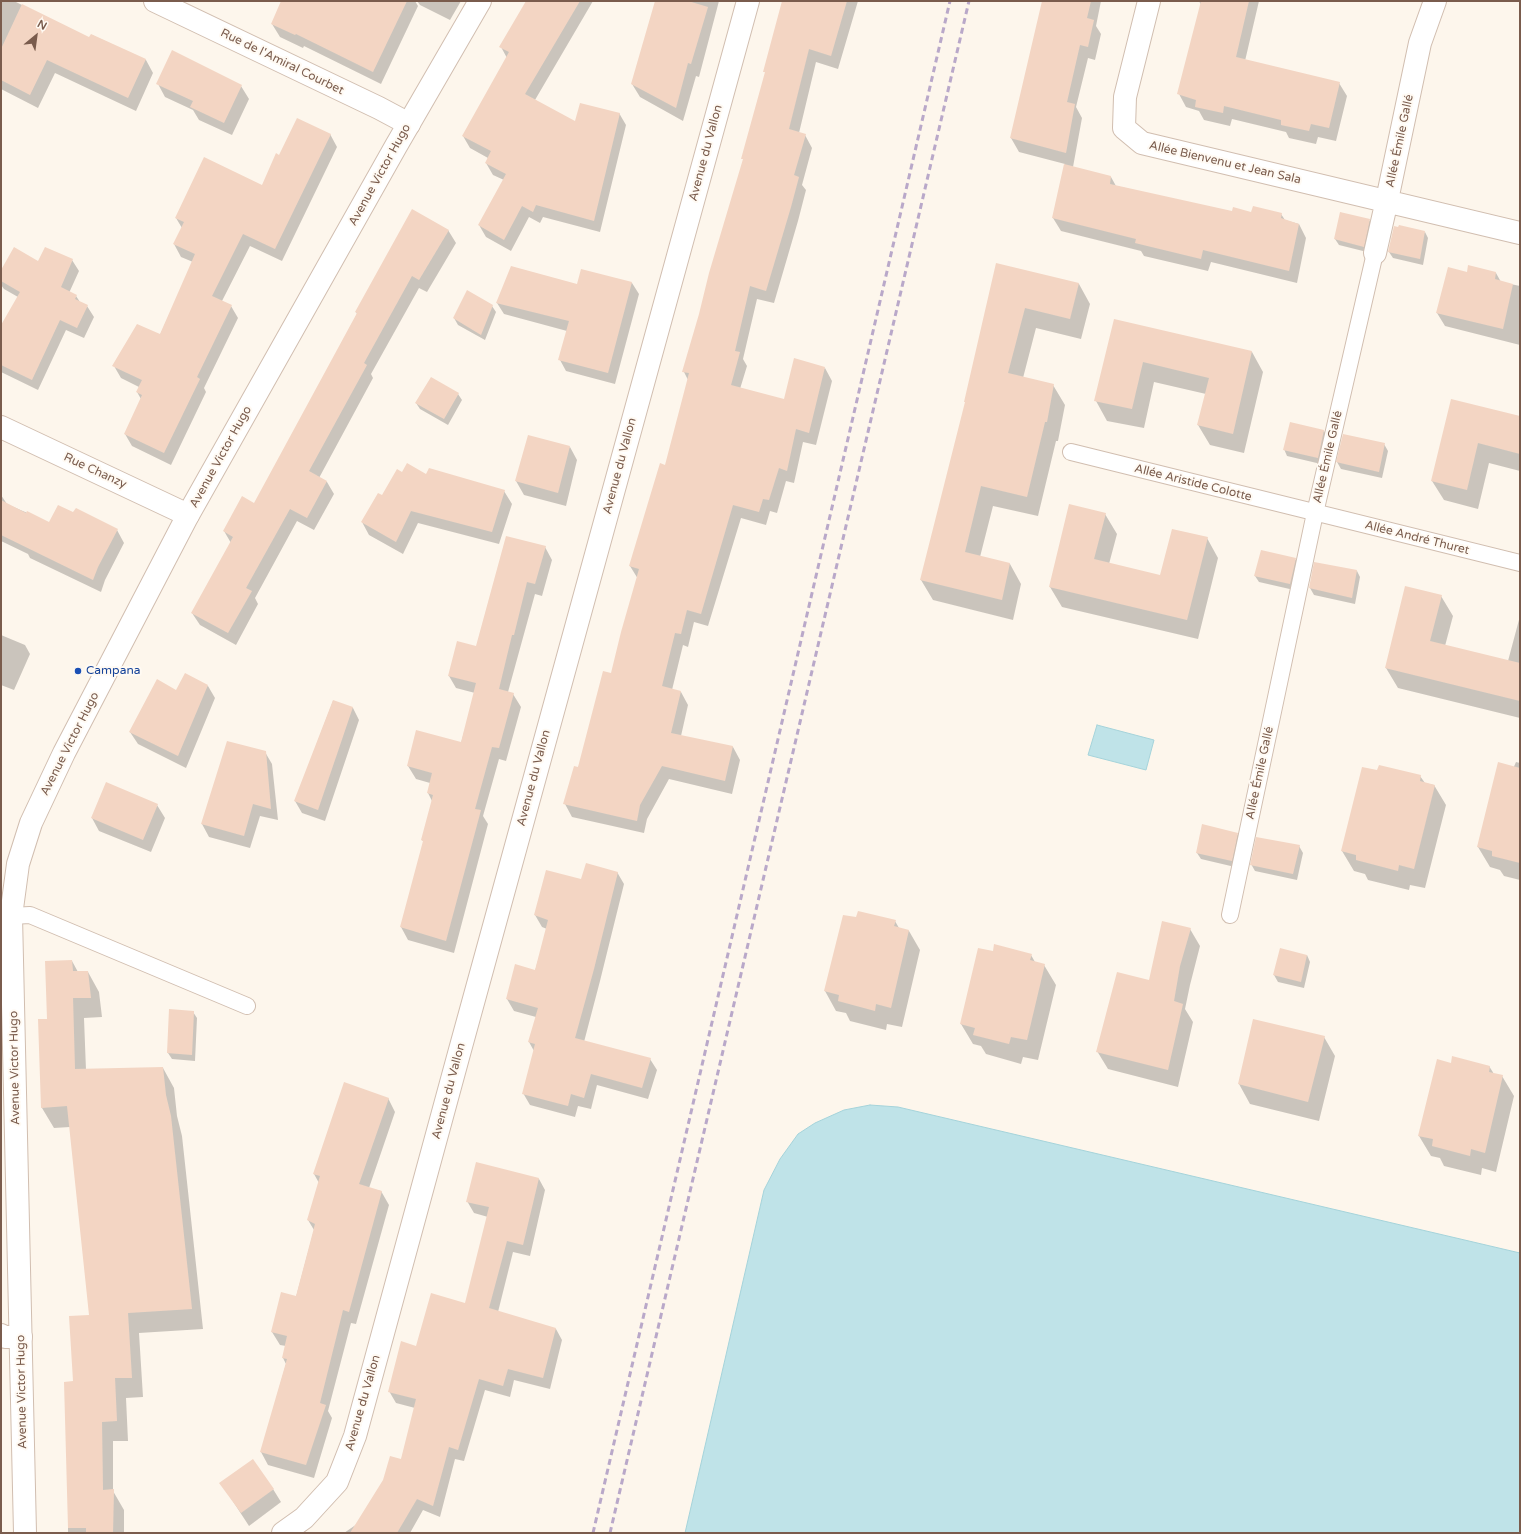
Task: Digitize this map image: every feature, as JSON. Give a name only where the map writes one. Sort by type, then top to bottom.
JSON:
[{"type":"street","name":"Rue de l'Amiral Courbet","points":[[155,1],[409,124]]},
{"type":"street","name":"Avenue Victor Hugo","points":[[25,1533],[11,1336],[10,863],[31,823],[64,753],[188,515],[480,1]]},
{"type":"street","name":"Avenue du Vallon","points":[[283,1533],[304,1518],[337,1482],[355,1436],[470,1011],[748,1]]},
{"type":"street","name":"Allée Bienvenu et Jean Sala","points":[[1149,1],[1125,97],[1124,128],[1142,144],[1387,200]]},
{"type":"street","name":"Allée Émile Gallé","points":[[1375,253],[1420,43],[1434,1]]},
{"type":"street","points":[[1387,200],[1520,233]]},
{"type":"street","name":"Rue Chanzy","points":[[1,427],[188,515]]},
{"type":"lane","name":"Allée Émile Gallé","points":[[1230,915],[1315,513],[1375,253]]},
{"type":"lane","name":"Allée Aristide Colotte","points":[[1071,452],[1315,513]]},
{"type":"lane","name":"Allée André Thuret","points":[[1315,513],[1520,563]]},
{"type":"lane","points":[[11,916],[30,916],[247,1006]]},
{"type":"water","points":[[1097,725],[1154,740],[1146,770],[1088,755]]},
{"type":"water","points":[[870,1105],[898,1107],[1520,1253],[1520,1533],[685,1533],[764,1190],[780,1159],[798,1134],[815,1123],[844,1110]]},
{"type":"building","points":[[281,1],[407,1],[373,72],[296,34],[295,35],[271,24]]},
{"type":"building","points":[[526,1],[580,1],[525,94],[575,121],[580,103],[620,113],[594,221],[536,205],[533,212],[522,206],[504,240],[478,225],[506,174],[485,163],[491,151],[462,136],[509,52],[499,47]]},
{"type":"building","points":[[655,1],[688,1],[708,7],[691,64],[688,63],[676,108],[631,84]]},
{"type":"building","points":[[782,1],[847,1],[831,56],[809,49],[789,129],[806,134],[794,175],[799,177],[766,291],[750,286],[735,351],[740,352],[731,385],[784,399],[794,358],[825,367],[809,433],[796,429],[787,471],[779,468],[769,500],[763,499],[759,512],[733,505],[701,614],[687,610],[681,634],[675,633],[662,686],[681,691],[671,733],[733,746],[725,781],[662,766],[640,805],[637,821],[563,804],[574,766],[578,767],[603,671],[611,673],[639,569],[629,566],[660,463],[665,465],[689,373],[682,372],[709,273],[743,159],[741,159],[765,72],[763,72]]},
{"type":"building","points":[[1042,1],[1091,1],[1087,18],[1094,20],[1088,47],[1080,45],[1067,102],[1075,104],[1066,153],[1010,138]]},
{"type":"building","points":[[1201,1],[1249,1],[1236,57],[1340,82],[1329,128],[1311,124],[1309,131],[1281,125],[1281,120],[1224,106],[1223,113],[1195,107],[1196,100],[1177,94]]},
{"type":"building","points":[[22,4],[89,37],[91,34],[146,59],[128,98],[47,60],[30,95],[1,80],[1,49]]},
{"type":"building","points":[[172,50],[242,85],[224,123],[190,107],[193,101],[156,84]]},
{"type":"building","points":[[297,118],[331,134],[275,249],[243,234],[212,296],[232,305],[197,377],[200,379],[164,453],[124,434],[142,395],[136,392],[142,380],[112,366],[137,324],[160,334],[195,254],[173,244],[184,222],[175,218],[204,157],[262,185],[276,153],[279,155]]},
{"type":"building","points":[[1064,164],[1111,176],[1110,184],[1232,211],[1233,207],[1251,212],[1253,206],[1282,213],[1281,218],[1299,224],[1289,271],[1203,250],[1201,259],[1135,243],[1136,239],[1052,218]]},
{"type":"building","points":[[412,209],[449,230],[419,280],[412,276],[364,363],[367,365],[309,471],[327,481],[307,518],[290,509],[246,588],[252,591],[228,633],[191,613],[233,537],[223,531],[242,496],[254,503],[357,313],[355,312]]},
{"type":"building","points":[[1340,212],[1370,219],[1364,247],[1334,239]]},
{"type":"building","points":[[1399,225],[1425,231],[1420,259],[1388,252],[1394,226],[1398,227]]},
{"type":"building","points":[[14,247],[38,261],[45,247],[73,259],[61,287],[77,295],[75,299],[88,305],[77,328],[60,320],[32,380],[1,365],[1,325],[20,292],[1,281],[1,270]]},
{"type":"building","points":[[996,263],[1079,283],[1070,319],[1025,308],[1008,373],[1054,384],[1047,422],[1045,422],[1027,497],[981,486],[965,552],[1010,563],[1002,600],[920,580],[965,402]]},
{"type":"building","points":[[1468,265],[1496,272],[1495,279],[1513,284],[1503,329],[1436,313],[1448,267],[1467,272]]},
{"type":"building","points":[[511,266],[577,284],[581,269],[632,282],[608,373],[558,360],[569,321],[496,303]]},
{"type":"building","points":[[467,290],[493,305],[481,335],[453,318]]},
{"type":"building","points":[[1114,319],[1252,351],[1233,434],[1197,425],[1209,378],[1143,362],[1132,409],[1094,401]]},
{"type":"building","points":[[431,377],[459,393],[444,419],[415,403]]},
{"type":"building","points":[[1451,399],[1520,416],[1520,454],[1478,443],[1467,490],[1431,481]]},
{"type":"building","points":[[1290,422],[1324,430],[1318,458],[1283,450]]},
{"type":"building","points":[[1343,434],[1385,443],[1379,472],[1336,462]]},
{"type":"building","points":[[528,435],[570,446],[558,493],[515,481]]},
{"type":"building","points":[[407,463],[426,474],[429,468],[505,490],[492,532],[411,511],[396,542],[361,522],[378,493],[382,495],[397,469],[402,472]]},
{"type":"building","points":[[1,500],[26,513],[27,511],[49,522],[58,505],[73,512],[76,508],[118,529],[98,567],[93,580],[1,535]]},
{"type":"building","points":[[1069,504],[1106,513],[1094,559],[1160,575],[1172,529],[1208,537],[1187,620],[1049,587]]},
{"type":"building","points":[[506,536],[546,546],[535,584],[527,582],[514,635],[512,635],[499,689],[514,693],[499,748],[492,747],[475,809],[481,810],[446,941],[400,927],[423,841],[421,840],[433,795],[427,793],[432,773],[407,766],[416,730],[461,742],[476,683],[448,676],[457,641],[476,646]]},
{"type":"building","points":[[1261,550],[1296,558],[1290,584],[1254,576]]},
{"type":"building","points":[[1314,562],[1357,570],[1352,598],[1309,588]]},
{"type":"building","points":[[1405,586],[1442,595],[1430,641],[1520,663],[1520,701],[1385,668]]},
{"type":"building","points":[[185,673],[208,685],[178,756],[129,732],[157,679],[176,690]]},
{"type":"building","points":[[333,700],[353,707],[318,810],[294,801]]},
{"type":"building","points":[[227,741],[266,751],[271,809],[253,804],[244,836],[201,824]]},
{"type":"building","points":[[1498,762],[1520,768],[1520,863],[1492,856],[1492,851],[1477,847]]},
{"type":"building","points":[[1379,765],[1421,775],[1420,781],[1435,785],[1414,869],[1399,865],[1398,871],[1356,860],[1356,855],[1341,851],[1362,767],[1377,770]]},
{"type":"building","points":[[106,782],[158,804],[143,840],[91,818]]},
{"type":"building","points":[[1202,824],[1238,833],[1232,861],[1196,853]]},
{"type":"building","points":[[1256,837],[1300,845],[1293,874],[1250,865]]},
{"type":"building","points":[[586,863],[618,872],[575,1038],[651,1058],[642,1088],[591,1074],[584,1098],[571,1094],[568,1106],[522,1094],[535,1044],[528,1042],[538,1008],[506,999],[515,964],[535,970],[548,920],[534,915],[546,870],[581,879]]},
{"type":"building","points":[[858,911],[896,920],[894,926],[909,930],[891,1008],[876,1004],[875,1011],[838,1001],[839,995],[824,991],[843,915],[856,917]]},
{"type":"building","points":[[1162,921],[1191,928],[1180,966],[1174,1001],[1183,1004],[1168,1070],[1096,1052],[1117,972],[1149,980]]},
{"type":"building","points":[[994,944],[1032,954],[1030,960],[1045,964],[1027,1040],[1011,1037],[1009,1044],[973,1035],[975,1028],[960,1024],[978,948],[993,951]]},
{"type":"building","points":[[1280,948],[1307,955],[1301,982],[1273,975]]},
{"type":"building","points":[[72,960],[73,971],[88,971],[91,998],[73,998],[75,1069],[163,1067],[166,1095],[171,1116],[192,1309],[128,1313],[132,1378],[115,1378],[117,1421],[102,1422],[103,1490],[114,1489],[113,1533],[86,1533],[86,1528],[68,1528],[64,1382],[73,1381],[69,1316],[89,1315],[67,1106],[41,1108],[38,1019],[47,1019],[45,961]]},
{"type":"building","points":[[169,1009],[194,1011],[192,1055],[167,1053]]},
{"type":"building","points":[[1253,1019],[1325,1036],[1308,1102],[1238,1084]]},
{"type":"building","points":[[1452,1056],[1490,1066],[1489,1072],[1503,1075],[1485,1153],[1471,1149],[1470,1156],[1432,1146],[1433,1139],[1418,1136],[1437,1059],[1451,1063]]},
{"type":"building","points":[[344,1082],[389,1098],[359,1184],[382,1191],[349,1312],[343,1310],[320,1403],[326,1405],[306,1465],[260,1452],[287,1359],[282,1358],[287,1336],[271,1332],[281,1292],[296,1296],[315,1224],[307,1220],[320,1176],[313,1174]]},
{"type":"building","points":[[476,1162],[539,1178],[523,1245],[507,1241],[489,1308],[556,1328],[543,1378],[508,1369],[503,1386],[479,1379],[458,1450],[449,1447],[433,1506],[417,1499],[397,1533],[350,1533],[383,1480],[390,1456],[401,1459],[416,1399],[388,1392],[401,1341],[416,1346],[431,1293],[465,1303],[489,1207],[466,1202]]},
{"type":"building","points":[[253,1459],[274,1489],[241,1513],[219,1483]]},
{"type":"railway","points":[[593,1533],[950,1]]},
{"type":"railway","points":[[610,1533],[969,1]]},
{"type":"place","name":"Campana","points":[[78,671]]}]
